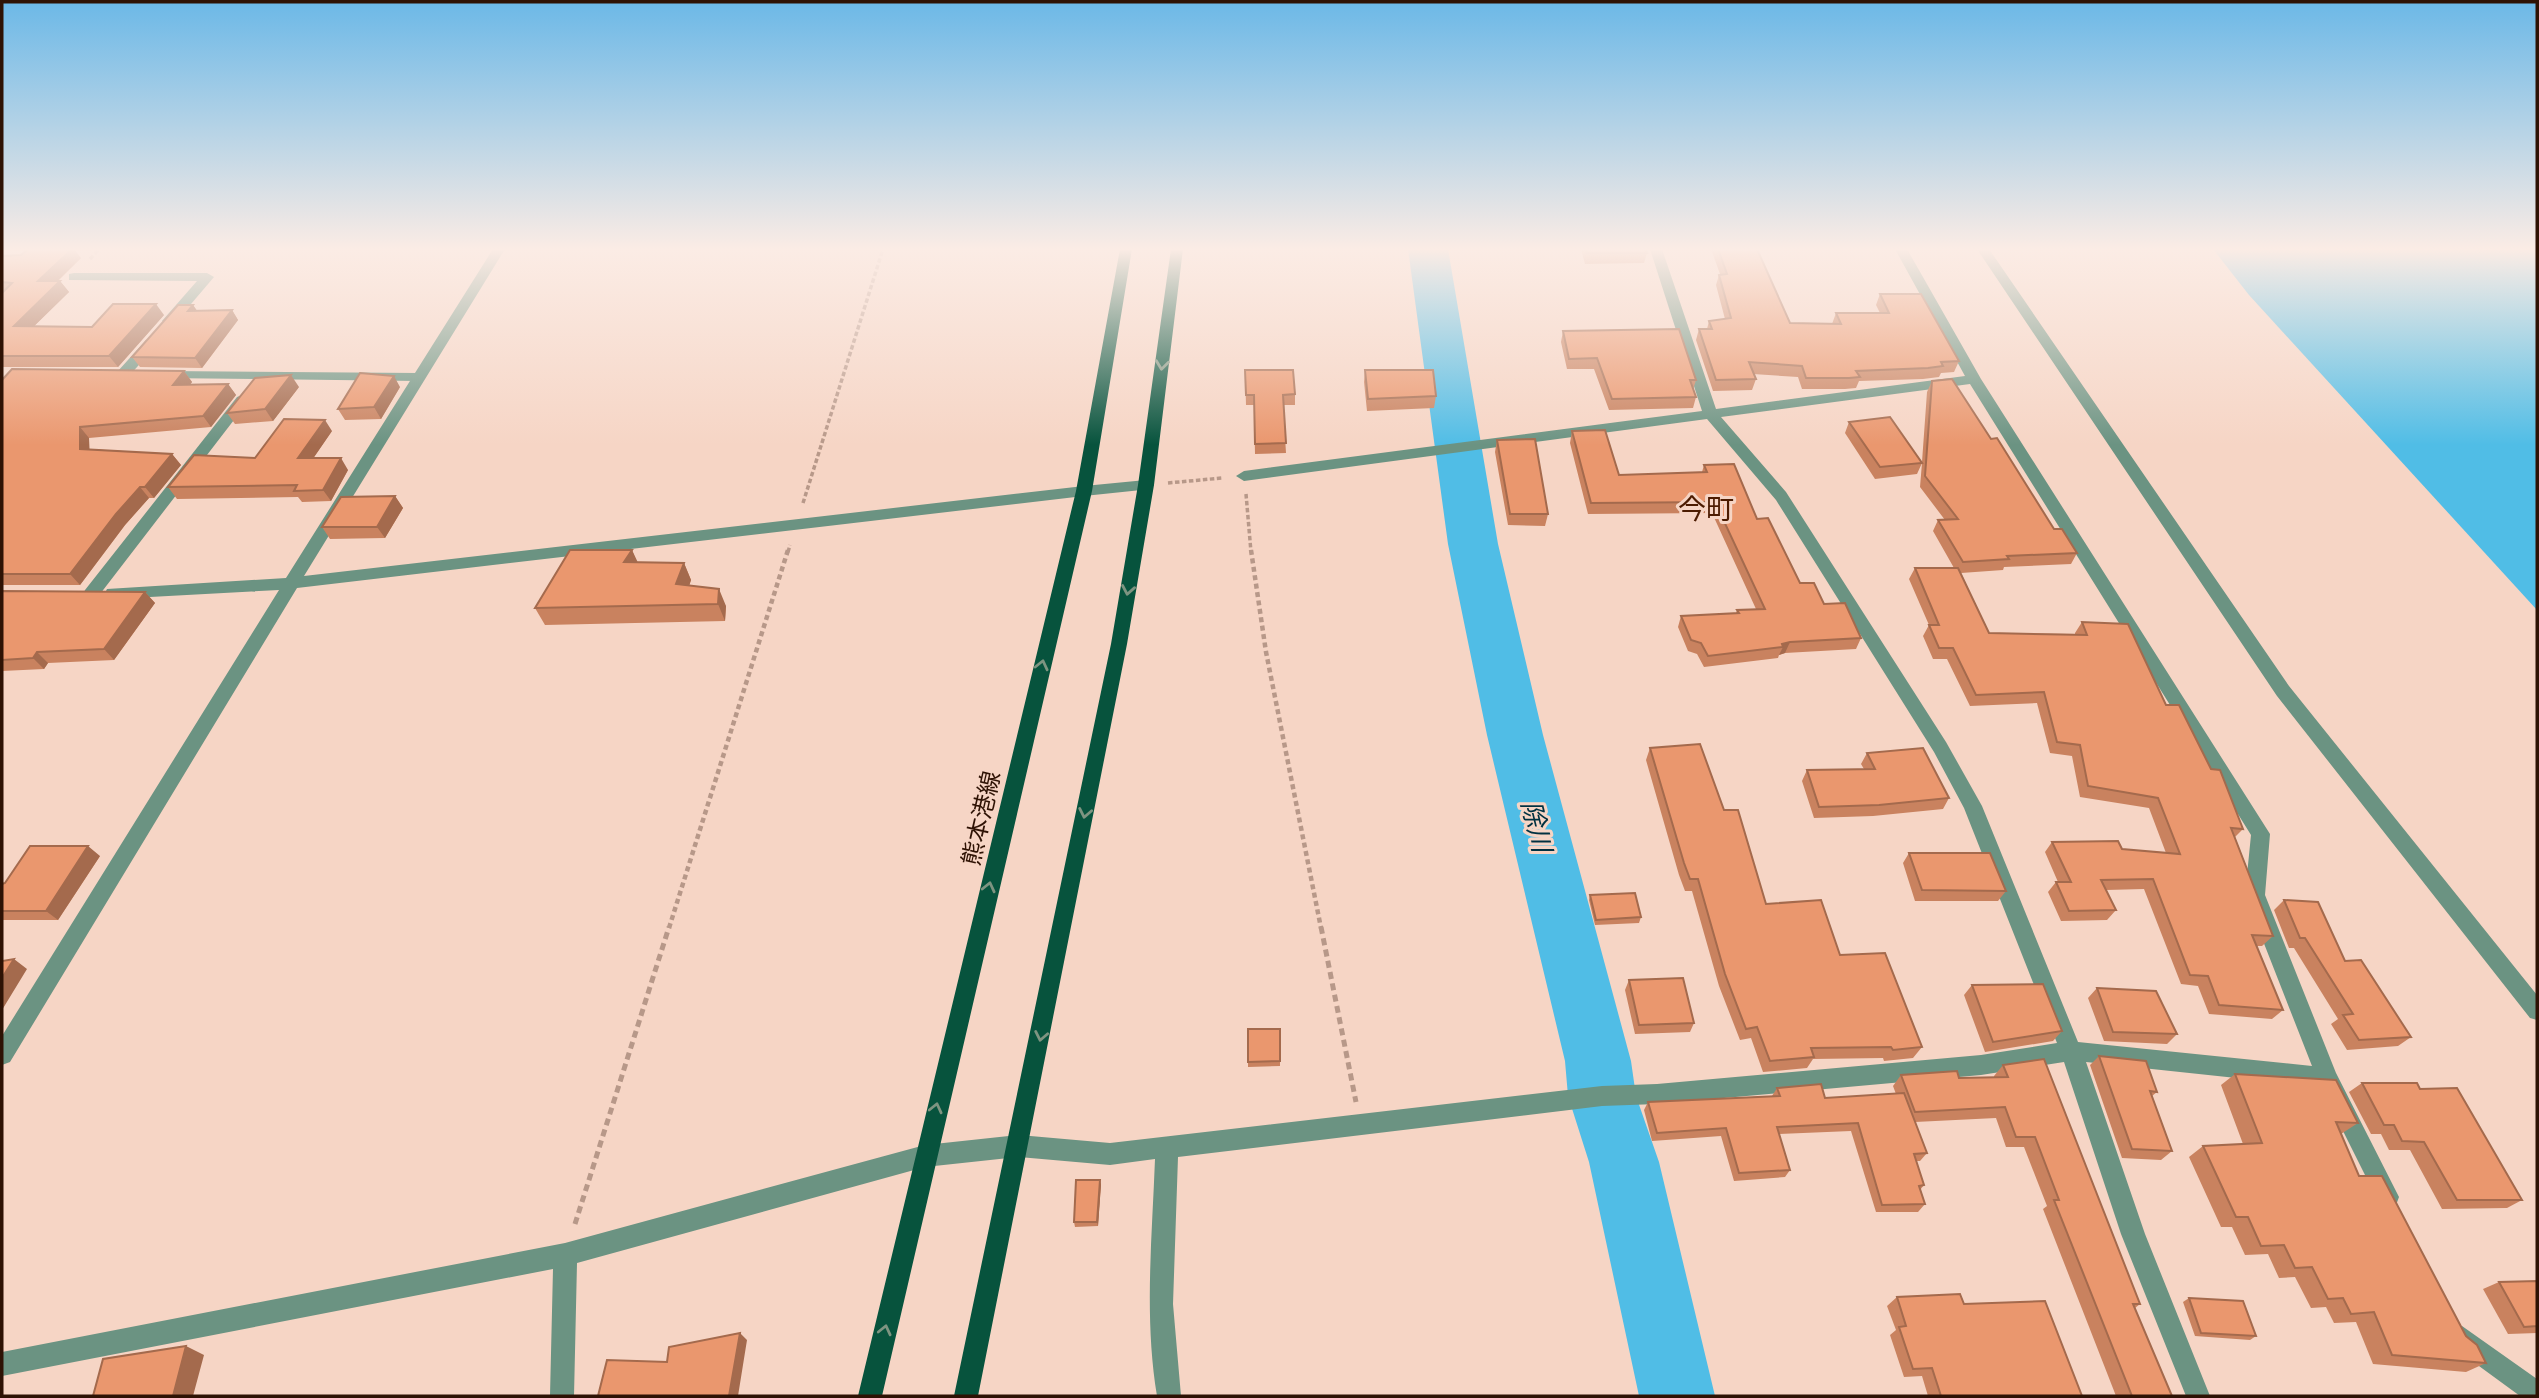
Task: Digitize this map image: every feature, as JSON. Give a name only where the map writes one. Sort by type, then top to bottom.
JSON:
[{"type":"main road","name":"熊本港線","points":[[870,1396],[1084,491],[1115,314]]},
{"type":"main road","points":[[966,1396],[1019,1146],[1116,658],[1146,485],[1168,314]]},
{"type":"street","points":[[178,314],[130,374],[418,377]]},
{"type":"street","points":[[2,1055],[458,314]]},
{"type":"street","points":[[1677,314],[1710,414],[1781,496],[1940,747],[1973,806],[2071,1051],[2133,1234],[2198,1396]]},
{"type":"street","points":[[1937,314],[1974,379],[2261,834],[2255,895],[2327,1078],[2396,1213]]},
{"type":"street","points":[[2027,314],[2283,691],[2537,1011]]},
{"type":"street","points":[[262,376],[84,594],[293,583],[1146,485]]},
{"type":"street","points":[[1244,476],[1974,379]]},
{"type":"street","points":[[2,1364],[565,1255],[925,1156],[1019,1146],[1110,1154],[1602,1096],[1670,1093],[1981,1065],[2071,1051],[2327,1078]]},
{"type":"street","points":[[1167,1147],[1163,1366],[1169,1396]]},
{"type":"street","points":[[562,1396],[565,1255]]},
{"type":"street","points":[[2452,1323],[2458,1335],[2537,1394]]},
{"type":"path","points":[[565,1255],[863,314]]},
{"type":"path","points":[[1146,485],[1244,476],[1252,562],[1269,666],[1361,1124]]},
{"type":"water","points":[[2267,314],[2537,314],[2537,610]]},
{"type":"building","points":[[2,314],[26,314],[14,326],[92,327],[104,314],[147,314],[109,356],[2,356]]},
{"type":"building","points":[[170,314],[229,314],[195,358],[132,357]]},
{"type":"building","points":[[1730,314],[1786,314],[1790,323],[1841,324],[1837,314],[1932,314],[1959,361],[1941,362],[1943,366],[1928,368],[1856,371],[1860,377],[1849,378],[1806,378],[1802,366],[1749,362],[1756,379],[1716,380],[1699,329],[1712,329],[1709,321],[1731,318]]},
{"type":"building","points":[[1679,329],[1696,380],[1690,380],[1696,397],[1612,399],[1597,358],[1569,359],[1563,331]]},
{"type":"building","points":[[12,369],[184,371],[173,385],[228,384],[203,416],[80,427],[80,449],[172,454],[145,487],[140,487],[116,514],[70,574],[2,574],[2,380]]},
{"type":"building","points":[[1245,370],[1293,370],[1295,394],[1283,395],[1286,443],[1255,444],[1254,395],[1246,395]]},
{"type":"building","points":[[1365,370],[1433,370],[1436,396],[1368,399]]},
{"type":"building","points":[[360,373],[394,376],[374,407],[338,409]]},
{"type":"building","points":[[291,375],[265,409],[227,413],[255,378]]},
{"type":"building","points":[[1952,379],[1991,439],[1997,438],[2054,529],[2062,529],[2077,553],[2007,556],[2009,559],[1963,562],[1938,520],[1958,519],[1925,476],[1932,381]]},
{"type":"building","points":[[1890,417],[1922,463],[1880,467],[1849,422]]},
{"type":"building","points":[[284,419],[325,420],[298,458],[341,458],[323,490],[294,491],[297,485],[168,487],[194,455],[255,458]]},
{"type":"building","points":[[1605,430],[1619,475],[1707,472],[1704,465],[1734,464],[1757,519],[1768,518],[1800,583],[1814,583],[1824,604],[1845,603],[1861,638],[1790,642],[1782,644],[1783,647],[1708,656],[1701,643],[1691,640],[1681,616],[1765,609],[1715,502],[1591,503],[1572,431]]},
{"type":"building","points":[[1535,439],[1548,514],[1510,514],[1497,440]]},
{"type":"building","points":[[395,496],[377,527],[322,527],[341,497]]},
{"type":"building","points":[[570,550],[632,550],[624,562],[684,563],[676,584],[719,589],[718,604],[535,608]]},
{"type":"building","points":[[1915,568],[1958,568],[1989,633],[2087,635],[2082,622],[2128,624],[2166,705],[2179,705],[2211,769],[2220,770],[2243,829],[2231,828],[2273,936],[2252,935],[2283,1010],[2219,1005],[2208,976],[2190,975],[2153,879],[2101,880],[2116,910],[2069,911],[2056,882],[2071,882],[2052,842],[2118,841],[2122,849],[2180,854],[2158,798],[2088,786],[2080,745],[2057,742],[2044,692],[1976,695],[1953,648],[1939,648],[1929,625],[1939,625]]},
{"type":"building","points":[[2,591],[145,592],[104,649],[37,652],[33,658],[2,660]]},
{"type":"building","points":[[1700,744],[1724,810],[1738,810],[1766,904],[1821,900],[1840,955],[1885,953],[1922,1047],[1893,1050],[1891,1047],[1811,1048],[1814,1057],[1770,1061],[1757,1027],[1746,1029],[1725,974],[1698,879],[1690,879],[1684,863],[1650,748]]},
{"type":"building","points":[[1923,748],[1949,798],[1879,805],[1819,807],[1807,770],[1875,769],[1867,753]]},
{"type":"building","points":[[30,846],[88,846],[46,911],[2,911],[2,884]]},
{"type":"building","points":[[1909,853],[1990,853],[2006,891],[1922,890]]},
{"type":"building","points":[[1635,893],[1641,917],[1596,920],[1590,895]]},
{"type":"building","points":[[2284,900],[2318,902],[2345,961],[2361,960],[2411,1037],[2359,1040],[2343,1015],[2353,1014],[2305,938],[2300,938]]},
{"type":"building","points":[[14,959],[2,978],[2,961]]},
{"type":"building","points":[[1683,978],[1694,1023],[1639,1025],[1629,980]]},
{"type":"building","points":[[2043,984],[2062,1031],[1993,1042],[1972,985]]},
{"type":"building","points":[[2097,988],[2156,991],[2177,1034],[2113,1032]]},
{"type":"building","points":[[1248,1029],[1280,1029],[1280,1061],[1248,1062]]},
{"type":"building","points":[[2099,1056],[2146,1061],[2157,1092],[2150,1091],[2172,1151],[2132,1149]]},
{"type":"building","points":[[2044,1059],[2140,1304],[2133,1304],[2172,1396],[2132,1396],[2054,1200],[2059,1200],[2035,1137],[2016,1137],[2005,1107],[1915,1112],[1901,1075],[1957,1071],[1959,1078],[2008,1077],[2003,1065]]},
{"type":"building","points":[[2235,1074],[2336,1080],[2358,1123],[2336,1122],[2359,1176],[2382,1176],[2466,1336],[2477,1345],[2486,1363],[2392,1355],[2374,1312],[2351,1314],[2343,1298],[2328,1299],[2312,1267],[2295,1268],[2284,1245],[2261,1246],[2248,1217],[2236,1217],[2203,1146],[2262,1143]]},
{"type":"building","points":[[2362,1083],[2417,1083],[2420,1089],[2457,1088],[2522,1200],[2457,1200],[2424,1142],[2402,1141],[2394,1125],[2384,1125]]},
{"type":"building","points":[[1821,1084],[1825,1098],[1904,1093],[1927,1153],[1914,1154],[1924,1185],[1919,1186],[1925,1204],[1882,1205],[1858,1123],[1777,1127],[1790,1170],[1739,1173],[1726,1128],[1657,1133],[1648,1102],[1780,1096],[1777,1088]]},
{"type":"building","points":[[1076,1180],[1100,1180],[1097,1222],[1074,1222]]},
{"type":"building","points":[[2537,1281],[2537,1326],[2524,1327],[2499,1282]]},
{"type":"building","points":[[1960,1294],[1964,1304],[2045,1301],[2082,1396],[1941,1396],[1932,1368],[1913,1369],[1899,1327],[1906,1326],[1897,1297]]},
{"type":"building","points":[[2189,1298],[2243,1301],[2256,1336],[2201,1333]]},
{"type":"building","points":[[740,1333],[729,1396],[598,1396],[607,1360],[667,1362],[669,1347]]},
{"type":"building","points":[[186,1346],[173,1396],[93,1396],[103,1359]]},
{"type":"waterway","name":"除川","points":[[1438,314],[1473,544],[1515,735],[1598,1061],[1602,1096],[1624,1162],[1677,1396]]},
{"type":"district","name":"今町","points":[[1706,508]]}]
